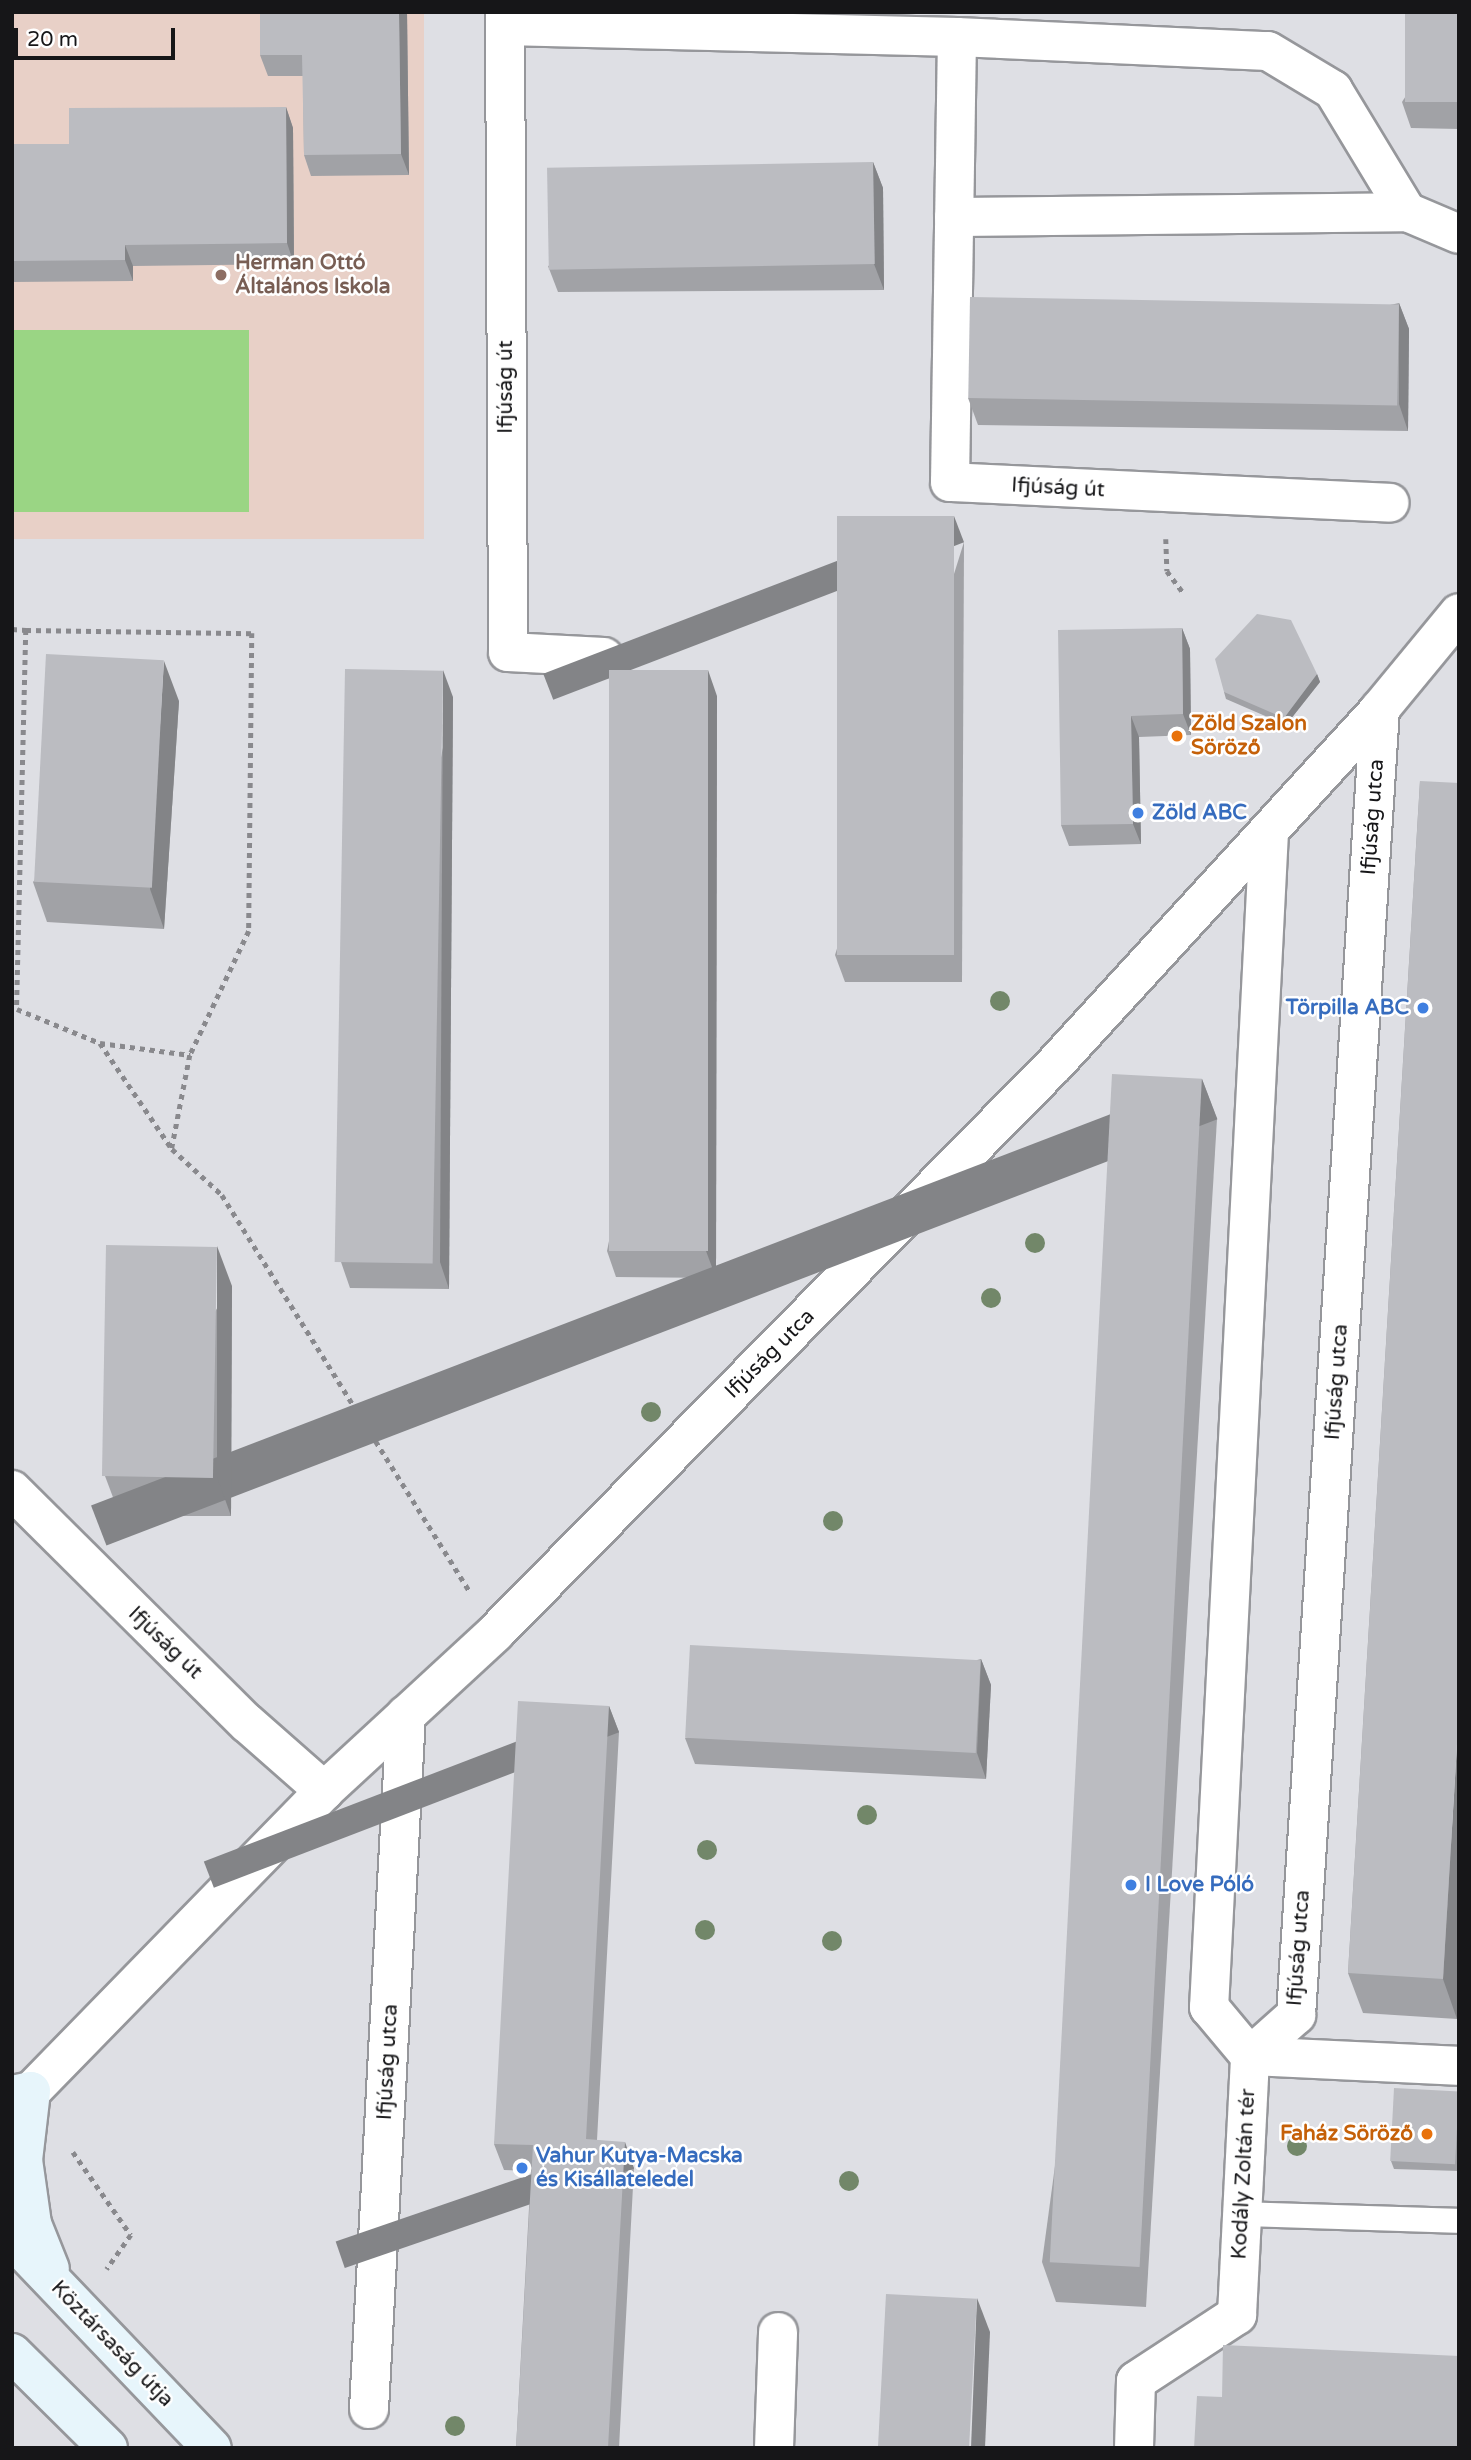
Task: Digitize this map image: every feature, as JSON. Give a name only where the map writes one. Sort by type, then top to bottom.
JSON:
[{"type":"street","name":"Ifjúság út","points":[[604,657],[508,652],[505,19],[1268,51],[1333,90],[1407,212]]},
{"type":"street","name":"Ifjúság út","points":[[957,37],[950,482],[1389,503]]},
{"type":"street","points":[[954,217],[1407,212],[1459,234]]},
{"type":"street","name":"Ifjúság utca","points":[[19,2099],[324,1791],[495,1633],[1055,1064],[1380,709],[1459,613]]},
{"type":"street","name":"Ifjúság utca","points":[[1250,2056],[1296,2015],[1380,709]]},
{"type":"street","points":[[1269,832],[1209,2007],[1250,2056],[1459,2066]]},
{"type":"street","name":"Ifjúság út","points":[[12,1490],[247,1723],[324,1791]]},
{"type":"street","name":"Ifjúság utca","points":[[369,2409],[406,1714]]},
{"type":"street","name":"Kodály Zoltán tér","points":[[1134,2448],[1136,2381],[1237,2315],[1250,2056]]},
{"type":"street","points":[[19,2099],[23,2160],[32,2224],[57,2287]]},
{"type":"street","name":"Köztársaság útja","points":[[12,2239],[212,2448]]},
{"type":"street","points":[[774,2448],[778,2332]]},
{"type":"street","points":[[12,2353],[108,2448]]},
{"type":"lane","points":[[1242,2214],[1459,2221]]},
{"type":"path","points":[[1164,493],[1167,571],[1183,592]]},
{"type":"path","points":[[12,629],[251,633],[249,931],[190,1055],[172,1149]]},
{"type":"path","points":[[26,630],[17,1009],[100,1043],[190,1055]]},
{"type":"path","points":[[100,1043],[172,1149],[222,1195],[495,1633]]},
{"type":"shaded area","name":"Herman Ottó Általános Iskola","points":[[12,12],[424,12],[424,539],[12,539]]},
{"type":"green space","points":[[12,330],[249,330],[249,512],[12,512]]},
{"type":"building","points":[[260,12],[399,12],[401,154],[304,155],[302,55],[260,55]]},
{"type":"building","points":[[1405,12],[1459,12],[1459,102],[1405,102]]},
{"type":"building","points":[[286,107],[287,243],[125,245],[125,260],[12,261],[12,144],[69,144],[69,108]]},
{"type":"building","points":[[873,162],[875,264],[549,270],[547,168]]},
{"type":"building","points":[[970,297],[1399,304],[1397,405],[968,398]]},
{"type":"building","points":[[837,516],[954,516],[954,955],[837,955]]},
{"type":"building","points":[[1257,614],[1291,620],[1317,674],[1284,718],[1224,692],[1215,659]]},
{"type":"building","points":[[1182,628],[1183,714],[1131,716],[1133,824],[1061,825],[1058,630]]},
{"type":"building","points":[[46,654],[164,660],[152,888],[34,882]]},
{"type":"building","points":[[345,669],[443,671],[433,1264],[335,1262]]},
{"type":"building","points":[[609,670],[708,670],[708,1251],[609,1251]]},
{"type":"building","points":[[1420,781],[1459,783],[1459,1711],[1443,1979],[1348,1973]]},
{"type":"building","points":[[1112,1074],[1202,1079],[1140,2267],[1050,2262]]},
{"type":"building","points":[[106,1245],[217,1247],[213,1478],[102,1476]]},
{"type":"building","points":[[690,1645],[981,1660],[976,1753],[685,1738]]},
{"type":"building","points":[[518,1701],[609,1706],[586,2139],[625,2142],[608,2448],[516,2448],[533,2145],[494,2144]]},
{"type":"building","name":"Faház Söröző","points":[[1394,2088],[1459,2091],[1455,2164],[1390,2161]]},
{"type":"building","points":[[886,2294],[977,2299],[969,2448],[878,2448]]},
{"type":"building","points":[[1223,2345],[1459,2356],[1459,2448],[1194,2448],[1197,2396],[1222,2397]]},
{"type":"place","name":"Herman Ottó Általános Iskola","points":[[221,275]]},
{"type":"place","name":"Zöld Szalon Söröző","points":[[1177,736]]},
{"type":"place","name":"Zöld ABC","points":[[1138,813]]},
{"type":"place","name":"Törpilla ABC","points":[[1423,1008]]},
{"type":"place","name":"I Love Póló","points":[[1131,1885]]},
{"type":"place","name":"Faház Söröző","points":[[1427,2134]]},
{"type":"place","name":"Vahur Kutya-Macska és Kisállateledel","points":[[522,2168]]}]
